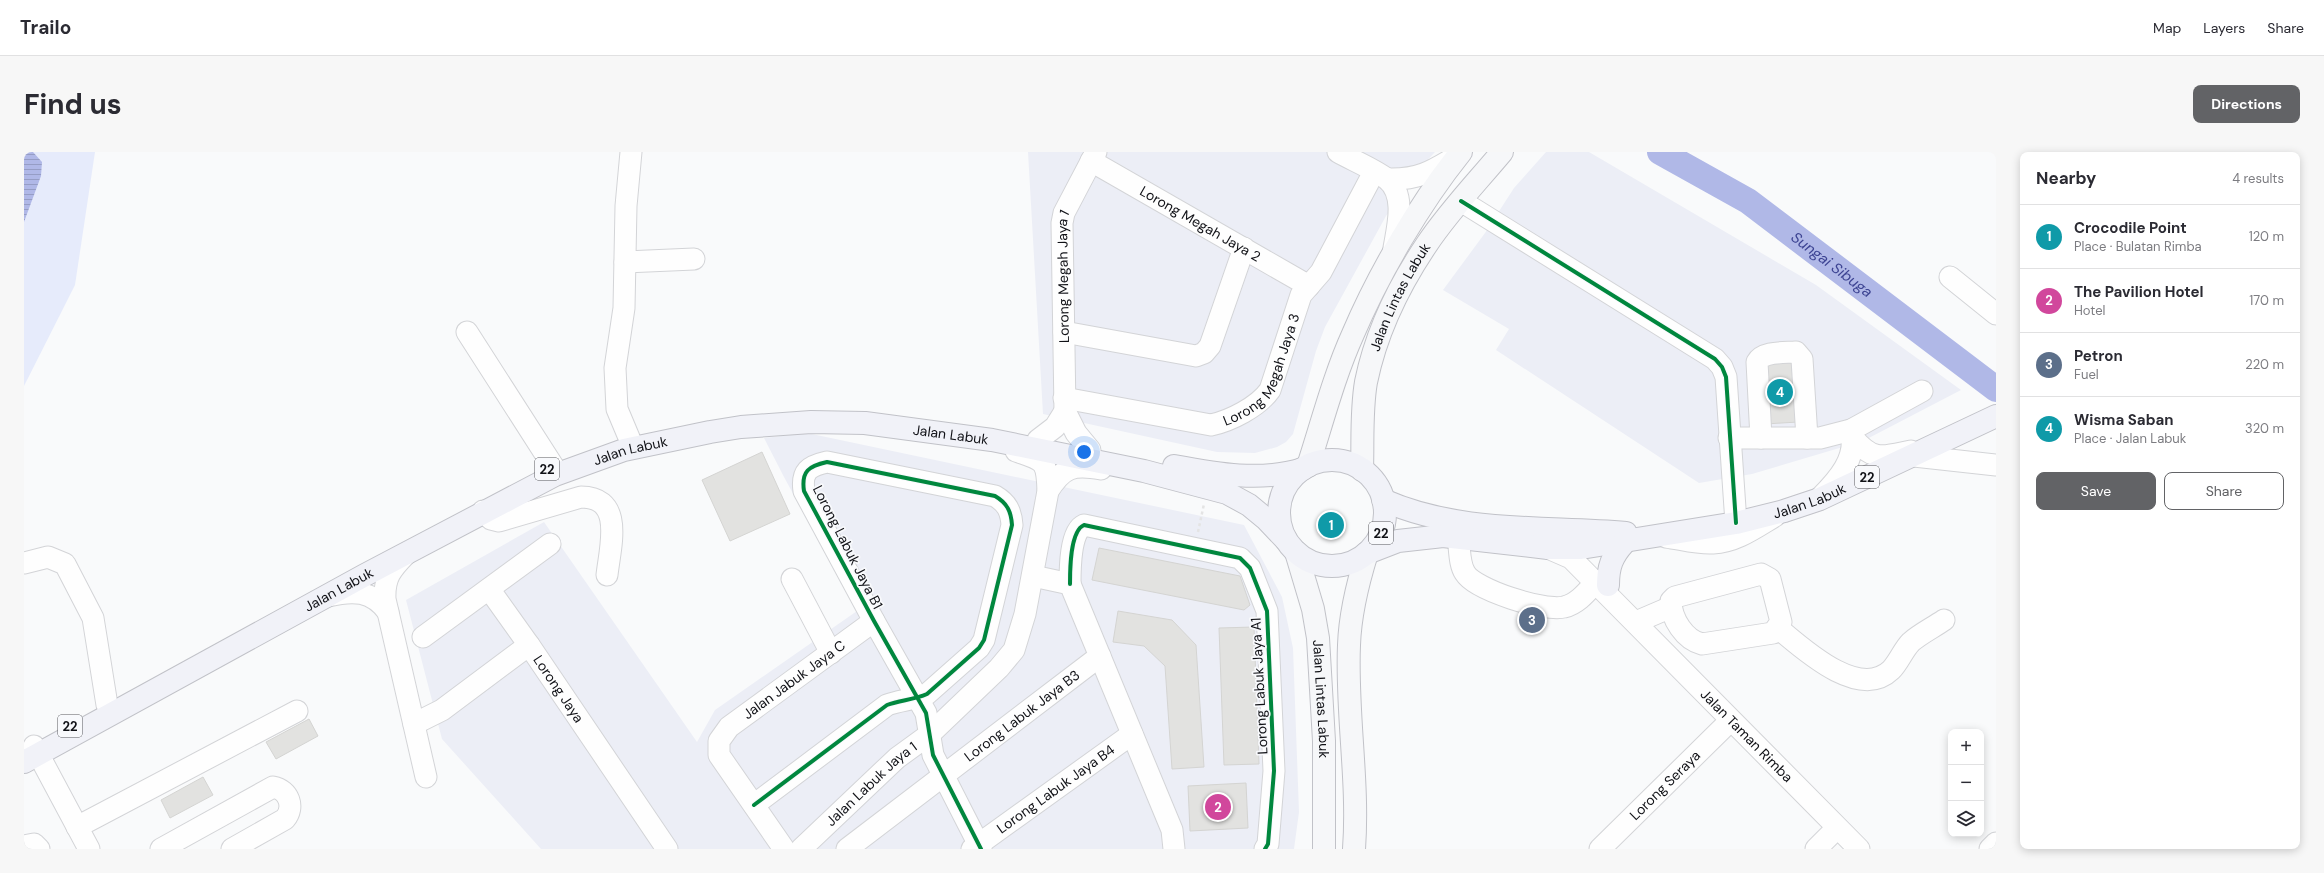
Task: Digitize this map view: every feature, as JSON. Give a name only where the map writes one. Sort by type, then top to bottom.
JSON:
[{"type":"highway","name":"Jalan Labuk","points":[[30,754],[107,706],[478,502],[553,466],[588,452],[630,440],[747,418],[790,413],[843,412],[980,430],[1192,469],[1252,477],[1282,476],[1306,468]]},
{"type":"highway","name":"Jalan Labuk","points":[[1656,535],[1695,531],[1736,523],[1784,511],[1820,499],[1994,417]]},
{"type":"highway","name":"Jalan Labuk","points":[[30,754],[328,596],[483,511],[555,475],[624,450],[741,427],[811,422],[865,423],[992,440],[1144,471],[1227,493],[1249,505],[1266,519],[1291,546]]},
{"type":"highway","name":"22","points":[[1291,546],[1309,561],[1324,566],[1339,566],[1354,561],[1367,553],[1374,546],[1385,519],[1383,500],[1375,483],[1362,470],[1341,462],[1330,461],[1306,468]]},
{"type":"highway","points":[[1291,546],[1280,517],[1283,494],[1291,480],[1306,468]]},
{"type":"highway","name":"22","points":[[1383,500],[1460,530],[1505,528],[1604,531],[1656,535]]},
{"type":"highway","points":[[1505,528],[1519,533],[1569,537],[1581,548]]},
{"type":"highway","points":[[1367,553],[1398,541],[1460,530],[1548,548],[1581,548],[1624,542],[1656,535]]},
{"type":"highway","points":[[1602,584],[1615,552],[1624,542]]},
{"type":"main road","name":"Jalan Lintas Labuk","points":[[1362,470],[1361,424],[1366,382],[1373,354],[1386,320],[1427,243],[1502,152]]},
{"type":"main road","name":"Jalan Lintas Labuk","points":[[1306,468],[1353,334],[1392,256],[1443,175],[1460,153]]},
{"type":"main road","name":"Jalan Lintas Labuk","points":[[1291,546],[1313,609],[1318,638],[1324,741],[1324,849]]},
{"type":"main road","name":"Jalan Lintas Labuk","points":[[1354,849],[1355,799],[1349,644],[1359,583],[1367,553]]},
{"type":"street","points":[[630,440],[617,409],[615,368],[624,308],[626,206],[631,152]]},
{"type":"street","points":[[1338,152],[1380,176],[1394,188],[1399,213],[1392,256]]},
{"type":"street","points":[[1380,176],[1417,178],[1428,174],[1460,153]]},
{"type":"street","name":"Lorong Megah Jaya 2","points":[[1094,156],[1309,286]]},
{"type":"street","name":"Lorong Megah Jaya 1","points":[[1090,450],[1074,429],[1065,404],[1063,218],[1094,156]]},
{"type":"street","name":"Lorong Megah Jaya 3","points":[[1065,404],[1201,425],[1223,423],[1261,400],[1270,390],[1301,295],[1321,272],[1380,176]]},
{"type":"street","points":[[1461,201],[1714,359],[1722,367],[1726,377],[1736,523]]},
{"type":"street","points":[[1064,332],[1196,356],[1204,353],[1210,346],[1244,248]]},
{"type":"street","points":[[625,262],[694,259]]},
{"type":"street","points":[[1950,277],[1996,314]]},
{"type":"street","points":[[467,332],[553,466]]},
{"type":"street","points":[[1761,438],[1757,362],[1765,355],[1796,352],[1802,359],[1807,438]]},
{"type":"street","points":[[1729,438],[1820,438],[1852,434],[1922,391]]},
{"type":"street","points":[[1038,440],[1055,427],[1065,404]]},
{"type":"street","points":[[1852,434],[1870,455],[1877,457],[1937,444]]},
{"type":"street","points":[[1820,499],[1845,468],[1850,458],[1852,434]]},
{"type":"street","points":[[992,440],[1015,451],[1034,456],[1041,460],[1048,474],[1048,491]]},
{"type":"street","points":[[1914,456],[1996,465]]},
{"type":"street","name":"Lorong Labuk Jaya B1","points":[[917,698],[927,694],[979,648],[984,640],[1012,525],[1011,514],[1007,506],[995,496],[827,462],[815,465],[807,471],[803,481],[804,491],[874,621],[917,698],[926,713],[933,754],[978,847]]},
{"type":"street","points":[[1048,491],[1062,473],[1078,466],[1120,472],[1144,471]]},
{"type":"street","name":"Jalan Labuk Jaya 1","points":[[801,849],[897,758],[930,734],[999,668],[1014,650],[1025,614],[1048,491]]},
{"type":"street","points":[[483,511],[491,519],[499,521],[581,496],[591,497],[603,504],[611,515],[613,526],[607,575]]},
{"type":"street","points":[[1656,535],[1705,543],[1723,542],[1742,535],[1784,511]]},
{"type":"street","name":"Lorong Labuk Jaya A1","points":[[1070,584],[1070,564],[1076,532],[1084,525],[1240,558],[1246,562],[1250,568],[1267,610],[1274,771],[1268,844],[1265,849]]},
{"type":"street","points":[[1460,530],[1464,572],[1470,581],[1490,591],[1530,603],[1562,608],[1575,602],[1602,584]]},
{"type":"street","points":[[423,636],[550,544]]},
{"type":"street","name":"Jalan Taman Rimba","points":[[1548,548],[1571,558],[1602,584],[1730,721],[1859,849]]},
{"type":"street","name":"Jalan Taman Rimba","points":[[1581,548],[1602,584]]},
{"type":"street","points":[[406,554],[391,569],[386,578],[385,586],[388,612],[426,777]]},
{"type":"street","points":[[24,563],[48,557],[65,564],[93,618],[107,706]]},
{"type":"street","points":[[1760,574],[1766,575],[1770,579],[1781,622],[1773,633],[1702,644],[1692,642],[1685,635],[1671,607],[1671,601],[1675,597],[1760,574]]},
{"type":"street","points":[[1033,576],[1070,584],[1172,830],[1174,849]]},
{"type":"street","points":[[792,579],[831,653]]},
{"type":"street","points":[[489,589],[529,645]]},
{"type":"street","points":[[328,596],[346,592],[366,594],[376,598],[388,612]]},
{"type":"street","points":[[1636,622],[1671,607]]},
{"type":"street","points":[[1778,628],[1814,658],[1841,674],[1861,679],[1881,676],[1891,670],[1911,642],[1944,620]]},
{"type":"street","name":"Jalan Jabuk Jaya C","points":[[754,805],[719,755],[719,741],[729,727],[874,621]]},
{"type":"street","name":"Lorong Jaya","points":[[414,724],[442,710],[529,645],[666,849]]},
{"type":"street","name":"Lorong Labuk Jaya B3","points":[[847,849],[1100,656]]},
{"type":"street","points":[[784,849],[754,805],[887,705],[917,698]]},
{"type":"street","points":[[77,827],[298,711]]},
{"type":"street","name":"Lorong Seraya","points":[[1600,849],[1730,721]]},
{"type":"street","name":"Lorong Labuk Jaya B4","points":[[978,847],[1132,734]]},
{"type":"street","points":[[30,754],[77,827],[89,849]]},
{"type":"street","points":[[162,849],[273,787],[283,790],[290,805],[285,819],[232,849]]},
{"type":"street","points":[[1816,849],[1837,828]]},
{"type":"street","points":[[1990,849],[1996,843]]},
{"type":"street","points":[[24,846],[34,844],[39,849]]},
{"type":"path","points":[[1195,549],[1207,488]]},
{"type":"shaded area","points":[[24,152],[95,152],[75,285],[24,386]]},
{"type":"shaded area","points":[[1028,152],[1435,152],[1422,166],[1386,216],[1325,327],[1316,351],[1293,434],[1286,442],[1277,447],[1255,453],[1217,452],[1043,414]]},
{"type":"shaded area","points":[[1546,152],[1589,152],[1816,285],[1961,390],[1863,441],[1752,474],[1699,483],[1496,350],[1509,329],[1443,290],[1485,233],[1514,188]]},
{"type":"shaded area","points":[[807,433],[1244,525],[1282,597],[1293,648],[1299,812],[1294,849],[541,849],[442,739],[406,600],[544,522],[697,742],[715,710],[857,611],[764,438]]},
{"type":"water","points":[[24,152],[33,152],[42,162],[41,176],[24,222]]},
{"type":"building","points":[[1795,360],[1798,422],[1765,424],[1761,362]]},
{"type":"building","points":[[762,452],[790,514],[730,541],[702,480]]},
{"type":"building","points":[[1099,548],[1240,576],[1250,605],[1244,610],[1092,580]]},
{"type":"building","points":[[1118,611],[1172,620],[1196,645],[1204,767],[1172,769],[1165,666],[1144,646],[1113,642]]},
{"type":"building","points":[[1254,627],[1259,764],[1224,765],[1219,628]]},
{"type":"building","points":[[309,719],[318,736],[276,759],[266,742]]},
{"type":"building","points":[[203,777],[213,795],[170,818],[161,800]]},
{"type":"building","points":[[1246,783],[1248,828],[1190,831],[1188,786]]},
{"type":"waterway","name":"Sungai Sibuga","points":[[1660,152],[1748,201],[1996,389]]},
{"type":"cycle path","points":[[1461,201],[1715,359],[1722,367],[1726,377],[1736,523]]},
{"type":"cycle path","points":[[754,805],[887,705],[917,698],[922,696],[927,694],[979,648],[984,640],[1012,525],[1008,508],[995,496],[827,462],[815,465],[808,470],[805,474],[803,484],[804,491],[874,621],[926,713],[933,755],[981,849]]},
{"type":"cycle path","points":[[1070,584],[1073,543],[1079,529],[1084,525],[1240,558],[1250,568],[1267,611],[1274,771],[1268,844],[1265,849]]},
{"type":"place","name":"Wisma Saban","points":[[1780,392]]},
{"type":"place","name":"Crocodile Point","points":[[1331,525]]},
{"type":"place","name":"Petron","points":[[1532,620]]},
{"type":"place","name":"The Pavilion Hotel","points":[[1218,807]]}]
